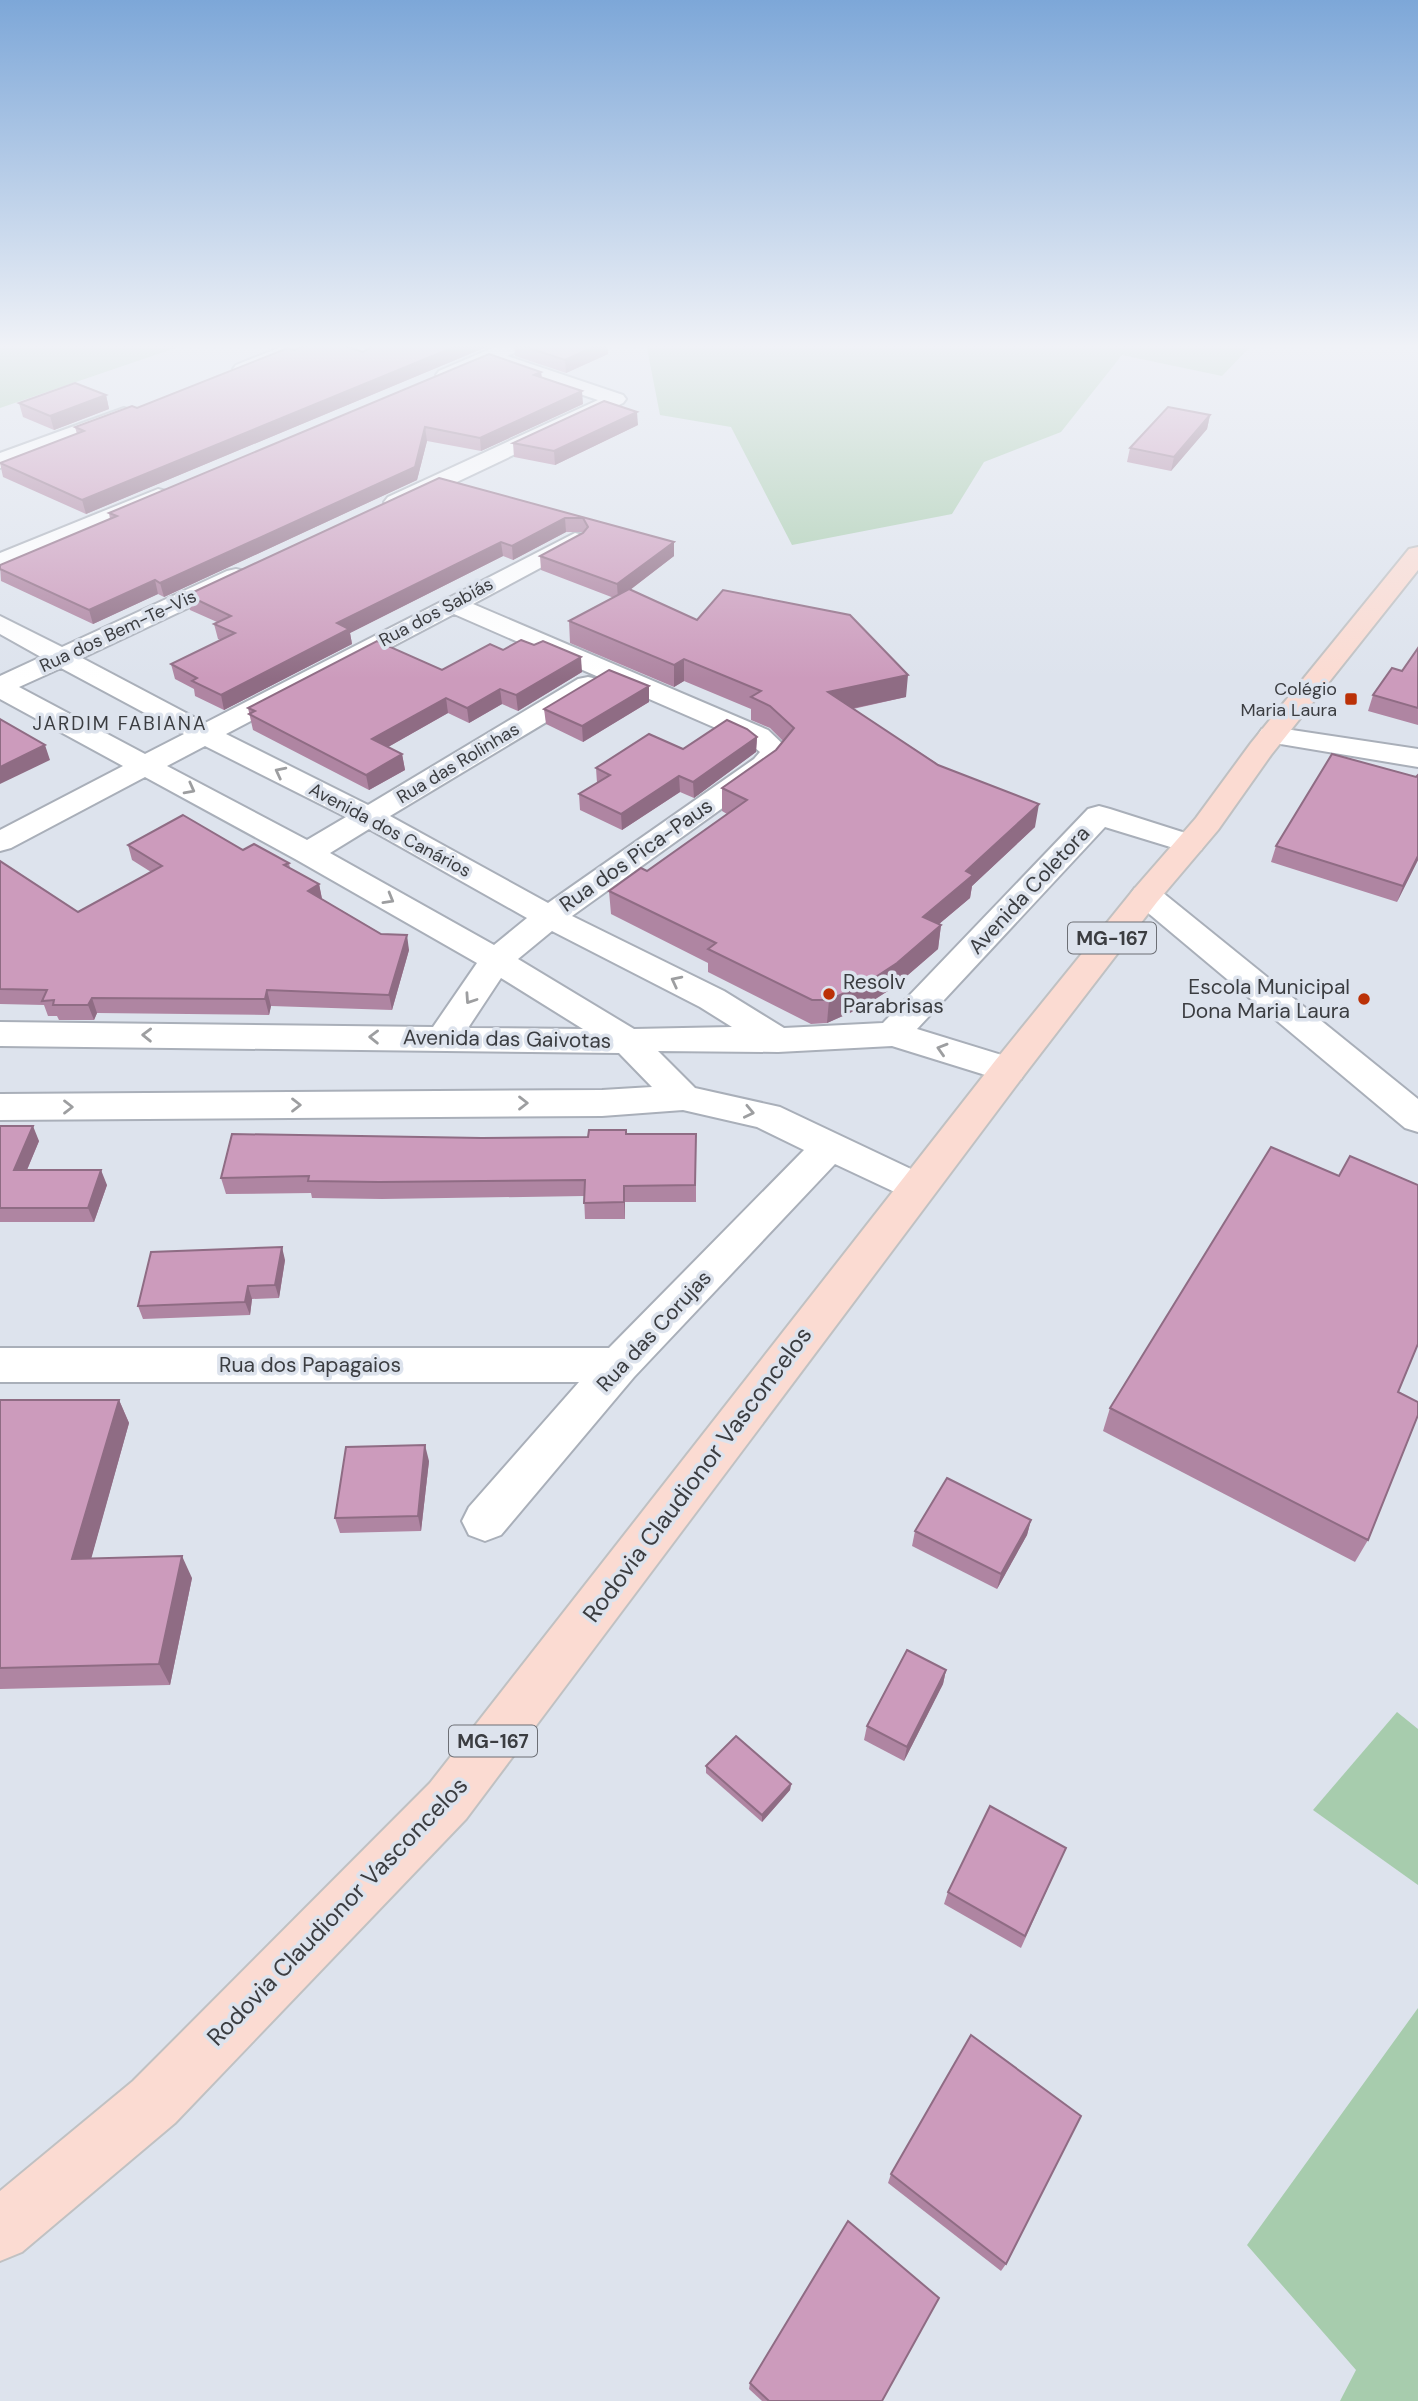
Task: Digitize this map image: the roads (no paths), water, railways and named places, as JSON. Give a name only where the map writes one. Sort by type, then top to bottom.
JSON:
[{"type":"main road","name":"MG-167","points":[[916,1188],[1146,895],[1190,844],[1272,735],[1418,554]]},
{"type":"main road","name":"Rodovia Claudionor Vasconcelos","points":[[0,2230],[154,2102],[448,1801],[916,1188]]},
{"type":"street","points":[[377,511],[496,455]]},
{"type":"street","points":[[0,562],[180,486]]},
{"type":"street","name":"Rua dos Sabiás","points":[[0,842],[575,540]]},
{"type":"street","name":"Rua dos Bem-Te-Vis","points":[[0,687],[251,569]]},
{"type":"street","points":[[452,604],[608,673]]},
{"type":"street","name":"Avenida dos Canários","points":[[0,624],[204,734],[369,817],[549,917],[712,999],[778,1040]]},
{"type":"street","name":"Rua dos Pica-Paus","points":[[444,1038],[496,960],[549,917],[764,765],[776,751],[758,736],[608,673]]},
{"type":"street","name":"Rua das Rolinhas","points":[[308,853],[608,673]]},
{"type":"street","points":[[0,687],[308,853],[496,960],[628,1041],[682,1098]]},
{"type":"street","points":[[1272,735],[1418,758]]},
{"type":"street","name":"Avenida Coletora","points":[[892,1034],[1099,815],[1190,844]]},
{"type":"street","points":[[1146,895],[1418,1119]]},
{"type":"street","points":[[682,1098],[694,1038],[712,999]]},
{"type":"street","name":"Avenida das Gaivotas","points":[[0,1034],[628,1041],[694,1038],[778,1040],[892,1034],[1008,1069]]},
{"type":"street","points":[[0,1107],[602,1103],[682,1098],[767,1115],[916,1188]]},
{"type":"street","name":"Rua das Corujas","points":[[485,1521],[619,1365],[830,1146]]},
{"type":"street","name":"Rua dos Papagaios","points":[[0,1365],[619,1365]]},
{"type":"place","name":"Colégio Maria Laura","points":[[1351,699]]},
{"type":"place","name":"Resolv Parabrisas","points":[[829,994]]},
{"type":"place","name":"Escola Municipal Dona Maria Laura","points":[[1364,999]]},
{"type":"district","name":"JARDIM FABIANA","points":[[120,723]]}]
